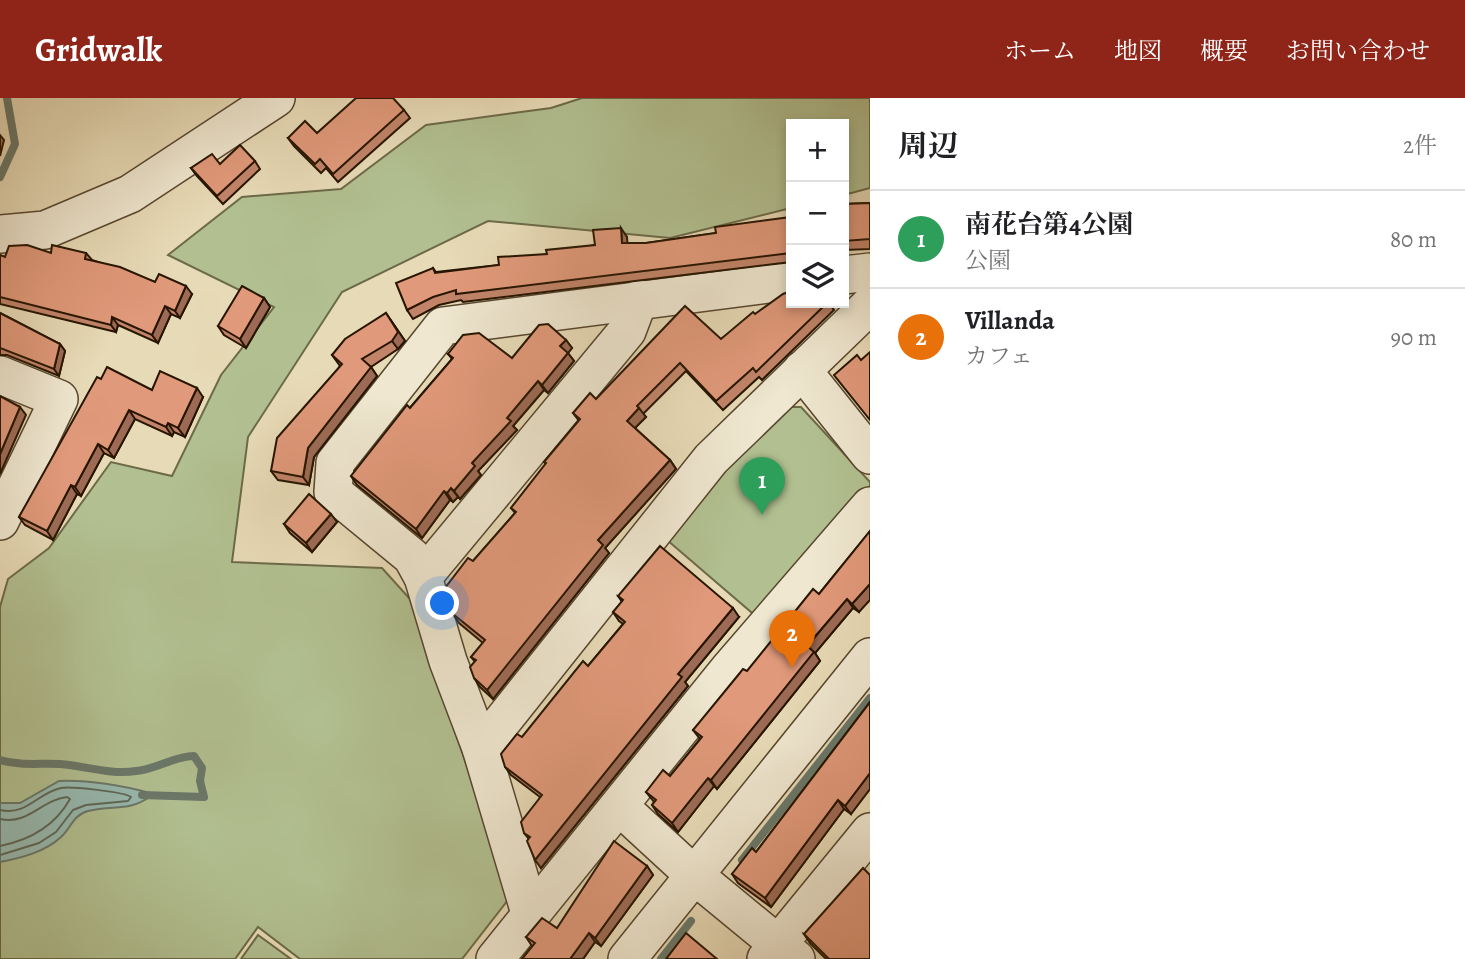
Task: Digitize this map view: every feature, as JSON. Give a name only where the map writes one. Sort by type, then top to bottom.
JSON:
[{"type":"street","points":[[0,234],[46,230],[130,194],[276,98]]},
{"type":"street","points":[[849,274],[870,272]]},
{"type":"street","points":[[530,913],[481,748],[448,661],[423,577],[412,557],[333,492],[335,463],[443,326],[786,282]]},
{"type":"street","points":[[423,577],[627,331],[639,299]]},
{"type":"street","points":[[481,748],[711,459],[870,304]]},
{"type":"street","points":[[802,370],[870,454]]},
{"type":"street","points":[[0,375],[59,399],[0,521]]},
{"type":"street","points":[[495,959],[729,669],[870,506]]},
{"type":"street","points":[[627,959],[870,657]]},
{"type":"street","points":[[619,806],[780,954],[870,833]]},
{"type":"green space","points":[[582,98],[870,98],[870,188],[849,194],[849,119],[786,119],[786,209],[670,238],[488,221],[342,292],[248,437],[232,562],[382,568],[410,599],[511,896],[462,959],[300,959],[258,927],[235,959],[0,959],[0,607],[8,579],[49,548],[111,462],[172,476],[221,375],[274,307],[168,255],[242,197],[341,189],[426,125],[551,108]]},
{"type":"green space","points":[[782,407],[801,407],[870,482],[870,497],[758,618],[660,534]]},
{"type":"green space","points":[[258,935],[291,959],[241,959]]},
{"type":"water","points":[[59,781],[117,786],[150,793],[151,796],[135,805],[83,813],[48,847],[0,862],[0,803],[20,803]]},
{"type":"building","points":[[356,98],[393,98],[404,110],[333,174],[320,159],[315,164],[288,138],[305,121],[317,133]]},
{"type":"building","points":[[240,145],[255,161],[217,196],[191,168],[212,154],[220,164]]},
{"type":"building","points":[[870,203],[870,239],[849,241],[849,204]]},
{"type":"building","points":[[786,218],[786,254],[456,294],[456,290],[433,297],[407,310],[396,283],[433,268],[435,273],[499,265],[498,257],[547,254],[546,250],[595,245],[593,230],[621,228],[622,243],[646,243],[716,233],[715,227]]},
{"type":"building","points":[[27,245],[51,253],[52,245],[86,253],[85,259],[120,267],[155,282],[159,274],[186,286],[175,311],[165,306],[152,335],[112,317],[111,325],[0,297],[0,255],[5,257],[9,246]]},
{"type":"building","points":[[242,286],[264,298],[240,339],[218,326]]},
{"type":"building","points":[[786,293],[786,308],[822,308],[756,372],[753,368],[716,401],[680,363],[637,406],[639,408],[627,421],[670,460],[598,540],[603,545],[487,690],[474,678],[470,667],[476,660],[471,657],[485,640],[453,614],[448,599],[452,595],[445,588],[468,558],[473,561],[516,512],[511,508],[546,463],[544,462],[580,419],[573,413],[590,393],[596,399],[685,306],[721,339],[753,312],[755,314]]},
{"type":"building","points":[[0,313],[60,344],[54,369],[0,348]]},
{"type":"building","points":[[386,313],[398,332],[392,341],[362,359],[371,367],[308,448],[303,477],[271,471],[277,438],[342,364],[332,355],[345,339]]},
{"type":"building","points":[[548,324],[566,340],[560,346],[568,353],[542,385],[538,381],[507,418],[511,421],[472,463],[475,466],[454,491],[451,488],[447,493],[444,491],[416,529],[351,476],[407,405],[410,408],[453,358],[448,354],[463,335],[479,333],[512,358],[539,325]]},
{"type":"building","points":[[870,352],[870,420],[834,375],[857,355],[861,360]]},
{"type":"building","points":[[107,367],[152,390],[160,371],[197,388],[178,428],[168,423],[166,427],[129,410],[108,450],[98,444],[75,487],[71,485],[47,531],[19,517],[97,377],[101,379]]},
{"type":"building","points":[[0,396],[20,407],[0,454]]},
{"type":"building","points":[[309,494],[331,514],[306,543],[284,524]]},
{"type":"building","points":[[870,531],[870,584],[852,604],[847,599],[807,646],[814,652],[711,780],[708,778],[672,823],[652,805],[656,800],[646,792],[663,770],[670,776],[702,737],[693,730],[743,669],[747,671],[813,589],[819,594]]},
{"type":"building","points":[[660,546],[733,608],[678,674],[682,677],[535,860],[527,841],[530,837],[524,833],[521,822],[542,795],[505,767],[501,754],[517,734],[522,737],[583,661],[588,666],[625,622],[613,612],[623,600],[618,596]]},
{"type":"building","points":[[870,702],[870,773],[845,806],[838,800],[765,898],[732,874],[752,848],[756,852]]},
{"type":"building","points":[[614,841],[647,866],[595,938],[589,933],[570,959],[522,959],[535,943],[526,937],[542,918],[557,928]]},
{"type":"building","points":[[863,868],[870,875],[870,959],[829,959],[804,934]]},
{"type":"building","points":[[686,933],[717,959],[666,959]]},
{"type":"waterway","points":[[0,177],[15,144],[7,98]]},
{"type":"waterway","points":[[742,860],[870,698]]},
{"type":"waterway","points":[[0,760],[126,772],[144,770],[179,758],[194,756],[202,768],[200,781],[204,797],[142,795]]},
{"type":"waterway","points":[[661,959],[691,921]]},
{"type":"place","name":"南花台第4公園","points":[[762,515]]},
{"type":"place","name":"Villanda","points":[[792,668]]}]
